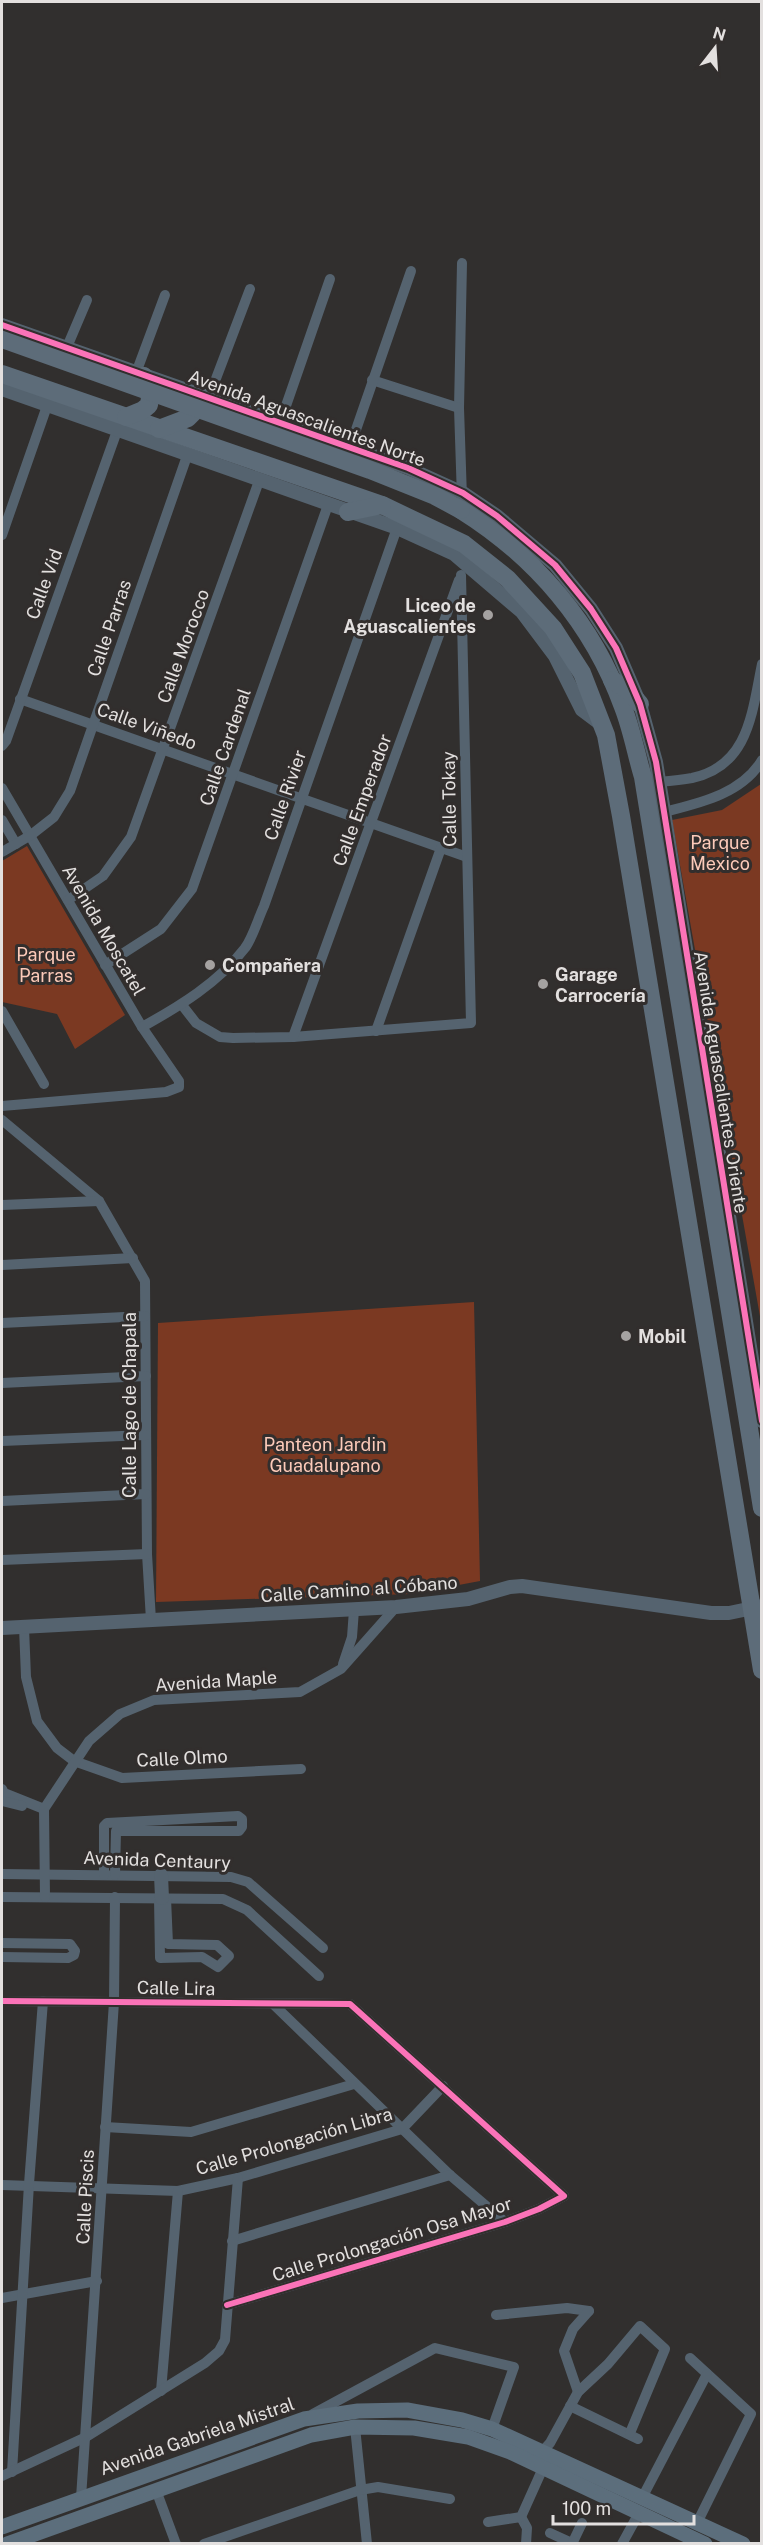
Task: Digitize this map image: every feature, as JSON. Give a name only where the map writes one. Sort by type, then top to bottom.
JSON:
[{"type":"main road","name":"Avenida Aguascalientes Norte","points":[[2,339],[370,470],[435,496],[462,502],[550,582],[580,621],[624,708],[651,780]]},
{"type":"main road","points":[[2,374],[121,424],[159,429],[382,505],[464,544],[508,579],[553,627],[582,673],[606,735],[622,823],[756,1598],[762,1670]]},
{"type":"main road","points":[[121,424],[149,405],[150,397],[140,374]]},
{"type":"main road","points":[[159,429],[188,418],[209,397]]},
{"type":"main road","points":[[348,512],[382,505]]},
{"type":"main road","points":[[611,680],[629,691],[640,704]]},
{"type":"main road","name":"Avenida Aguascalientes Oriente","points":[[651,780],[678,996],[762,1508]]},
{"type":"main road","points":[[678,996],[689,980]]},
{"type":"main road","points":[[670,1106],[695,1101]]},
{"type":"main road","points":[[746,1411],[762,1424]]},
{"type":"main road","name":"Avenida Gabriela Mistral","points":[[2,2527],[304,2419],[358,2411],[407,2410],[462,2420],[492,2429],[539,2460]]},
{"type":"main road","name":"Avenida Gabriela Mistral","points":[[7,2544],[311,2435],[355,2427],[414,2428],[468,2437],[539,2460],[641,2506],[705,2544]]},
{"type":"main road","name":"Avenida Gabriela Mistral","points":[[641,2506],[697,2523],[743,2544]]},
{"type":"street","points":[[462,263],[459,408],[462,502]]},
{"type":"street","points":[[350,447],[411,271]]},
{"type":"street","points":[[280,423],[330,279]]},
{"type":"street","points":[[209,397],[250,290]]},
{"type":"street","points":[[140,374],[165,295]]},
{"type":"street","points":[[67,347],[87,300]]},
{"type":"street","name":"Avenida Aguascalientes Norte","points":[[2,326],[408,468],[462,502],[497,516],[555,565],[591,609],[616,648],[640,704],[651,780]]},
{"type":"street","points":[[372,380],[459,408]]},
{"type":"street","points":[[2,389],[47,406],[121,424],[187,456],[397,528],[454,554],[463,568],[522,612],[555,656],[582,710],[602,725]]},
{"type":"street","points":[[2,535],[47,406]]},
{"type":"street","name":"Calle Vid","points":[[2,746],[6,741],[121,424]]},
{"type":"street","name":"Calle Parras","points":[[2,852],[31,835],[54,817],[70,791],[187,456]]},
{"type":"street","name":"Calle Morocco","points":[[68,900],[103,876],[131,837],[259,481]]},
{"type":"street","name":"Calle Cardenal","points":[[105,965],[162,929],[192,889],[328,505]]},
{"type":"street","name":"Calle Rivier","points":[[142,1027],[182,1005],[217,977],[246,947],[264,906],[397,528]]},
{"type":"street","name":"Calle Emperador","points":[[294,1037],[463,568]]},
{"type":"street","name":"Calle Tokay","points":[[376,1030],[471,1023],[463,568]]},
{"type":"street","points":[[651,780],[694,778],[723,765],[736,752],[745,735],[762,664]]},
{"type":"street","name":"Calle Viñedo","points":[[20,699],[467,857]]},
{"type":"street","points":[[664,812],[724,794],[748,777],[762,760]]},
{"type":"street","name":"Avenida Aguascalientes Oriente","points":[[651,780],[664,812],[689,980],[762,1424]]},
{"type":"street","name":"Avenida Moscatel","points":[[2,788],[142,1027],[178,1081],[179,1087],[166,1092],[2,1106]]},
{"type":"street","points":[[2,820],[16,844]]},
{"type":"street","points":[[182,1005],[196,1023],[220,1037],[294,1037],[376,1030],[441,848]]},
{"type":"street","points":[[2,1011],[44,1084]]},
{"type":"street","name":"Calle Lago de Chapala","points":[[2,1120],[99,1201],[145,1281],[147,1554],[151,1620]]},
{"type":"street","points":[[2,1205],[99,1201]]},
{"type":"street","points":[[2,1265],[133,1258]]},
{"type":"street","points":[[2,1323],[146,1316]]},
{"type":"street","points":[[2,1383],[146,1376]]},
{"type":"street","points":[[2,1441],[146,1435]]},
{"type":"street","points":[[2,1501],[146,1494]]},
{"type":"street","points":[[2,1560],[147,1554]]},
{"type":"street","name":"Calle Camino al Cóbano","points":[[2,1628],[396,1607],[468,1599],[510,1587],[522,1586],[711,1613],[729,1613],[756,1598]]},
{"type":"street","name":"Avenida Maple","points":[[44,1811],[74,1761],[89,1741],[120,1714],[154,1700],[300,1692],[341,1670],[396,1607]]},
{"type":"street","points":[[341,1670],[352,1636],[354,1610]]},
{"type":"street","name":"Calle Olmo","points":[[24,1627],[26,1677],[37,1721],[57,1748],[74,1761],[122,1778],[301,1769]]},
{"type":"street","points":[[2,1795],[44,1811],[45,1897]]},
{"type":"street","points":[[237,1816],[242,1819],[242,1827],[239,1831],[116,1831],[109,1875],[104,1826],[107,1823],[237,1816]]},
{"type":"street","name":"Avenida Centaury","points":[[2,1874],[231,1877],[248,1882],[323,1948]]},
{"type":"street","points":[[161,1875],[160,1958],[202,1958],[218,1967],[229,1956],[217,1945],[168,1944],[162,1898]]},
{"type":"street","name":"Avenida Centaury","points":[[2,1897],[223,1899],[247,1910],[319,1976]]},
{"type":"street","name":"Calle Piscis","points":[[81,2498],[114,2002],[115,1897]]},
{"type":"street","points":[[2,1943],[70,1944],[75,1951],[73,1956],[68,1958],[2,1958]]},
{"type":"street","name":"Calle Lira","points":[[2,2001],[350,2004],[443,2086]]},
{"type":"street","points":[[43,2001],[7,2474],[86,2437],[161,2391],[219,2351],[225,2340],[238,2178]]},
{"type":"street","points":[[273,2004],[450,2175],[505,2222]]},
{"type":"street","points":[[105,2127],[190,2132],[354,2084]]},
{"type":"street","name":"Calle Prolongación Libra","points":[[2,2185],[29,2184],[178,2192],[238,2178],[402,2129],[443,2086]]},
{"type":"street","name":"Calle Prolongación Osa Mayor","points":[[227,2305],[505,2222],[539,2209],[564,2196],[443,2086]]},
{"type":"street","points":[[232,2241],[450,2175]]},
{"type":"street","points":[[161,2391],[178,2192]]},
{"type":"street","points":[[2,2298],[97,2281]]},
{"type":"street","points":[[496,2315],[567,2308],[589,2312],[573,2329],[564,2350],[578,2392]]},
{"type":"street","points":[[526,2544],[527,2528],[521,2517],[539,2460],[578,2392],[608,2364],[640,2326],[665,2349],[634,2436],[570,2406]]},
{"type":"street","points":[[304,2419],[435,2348],[514,2367],[492,2429]]},
{"type":"street","points":[[690,2358],[751,2414],[697,2523]]},
{"type":"street","points":[[622,2544],[707,2374]]},
{"type":"street","points":[[355,2427],[367,2544]]},
{"type":"street","points":[[204,2544],[360,2490],[378,2487],[450,2499]]},
{"type":"street","points":[[156,2490],[176,2544]]},
{"type":"street","points":[[488,2522],[521,2517]]},
{"type":"street","points":[[550,2533],[572,2543],[582,2523]]},
{"type":"green space","name":"Parque Mexico","points":[[761,784],[761,1322],[672,820],[722,810]]},
{"type":"green space","name":"Parque Parras","points":[[27,846],[125,1015],[75,1049],[57,1014],[2,1002],[2,861]]},
{"type":"green space","name":"Panteon Jardin Guadalupano","points":[[474,1302],[480,1581],[411,1594],[156,1602],[158,1323]]},
{"type":"cycle path","points":[[2,325],[408,468],[463,493],[497,516],[555,565],[591,609],[616,648],[640,704],[656,762],[762,1421]]},
{"type":"cycle path","points":[[2,2001],[350,2004],[564,2196],[539,2209],[505,2222],[227,2305]]},
{"type":"place","name":"Liceo de Aguascalientes","points":[[488,615]]},
{"type":"place","name":"Compañera","points":[[210,965]]},
{"type":"place","name":"Garage Carrocería","points":[[543,984]]},
{"type":"place","name":"Mobil","points":[[626,1336]]}]
